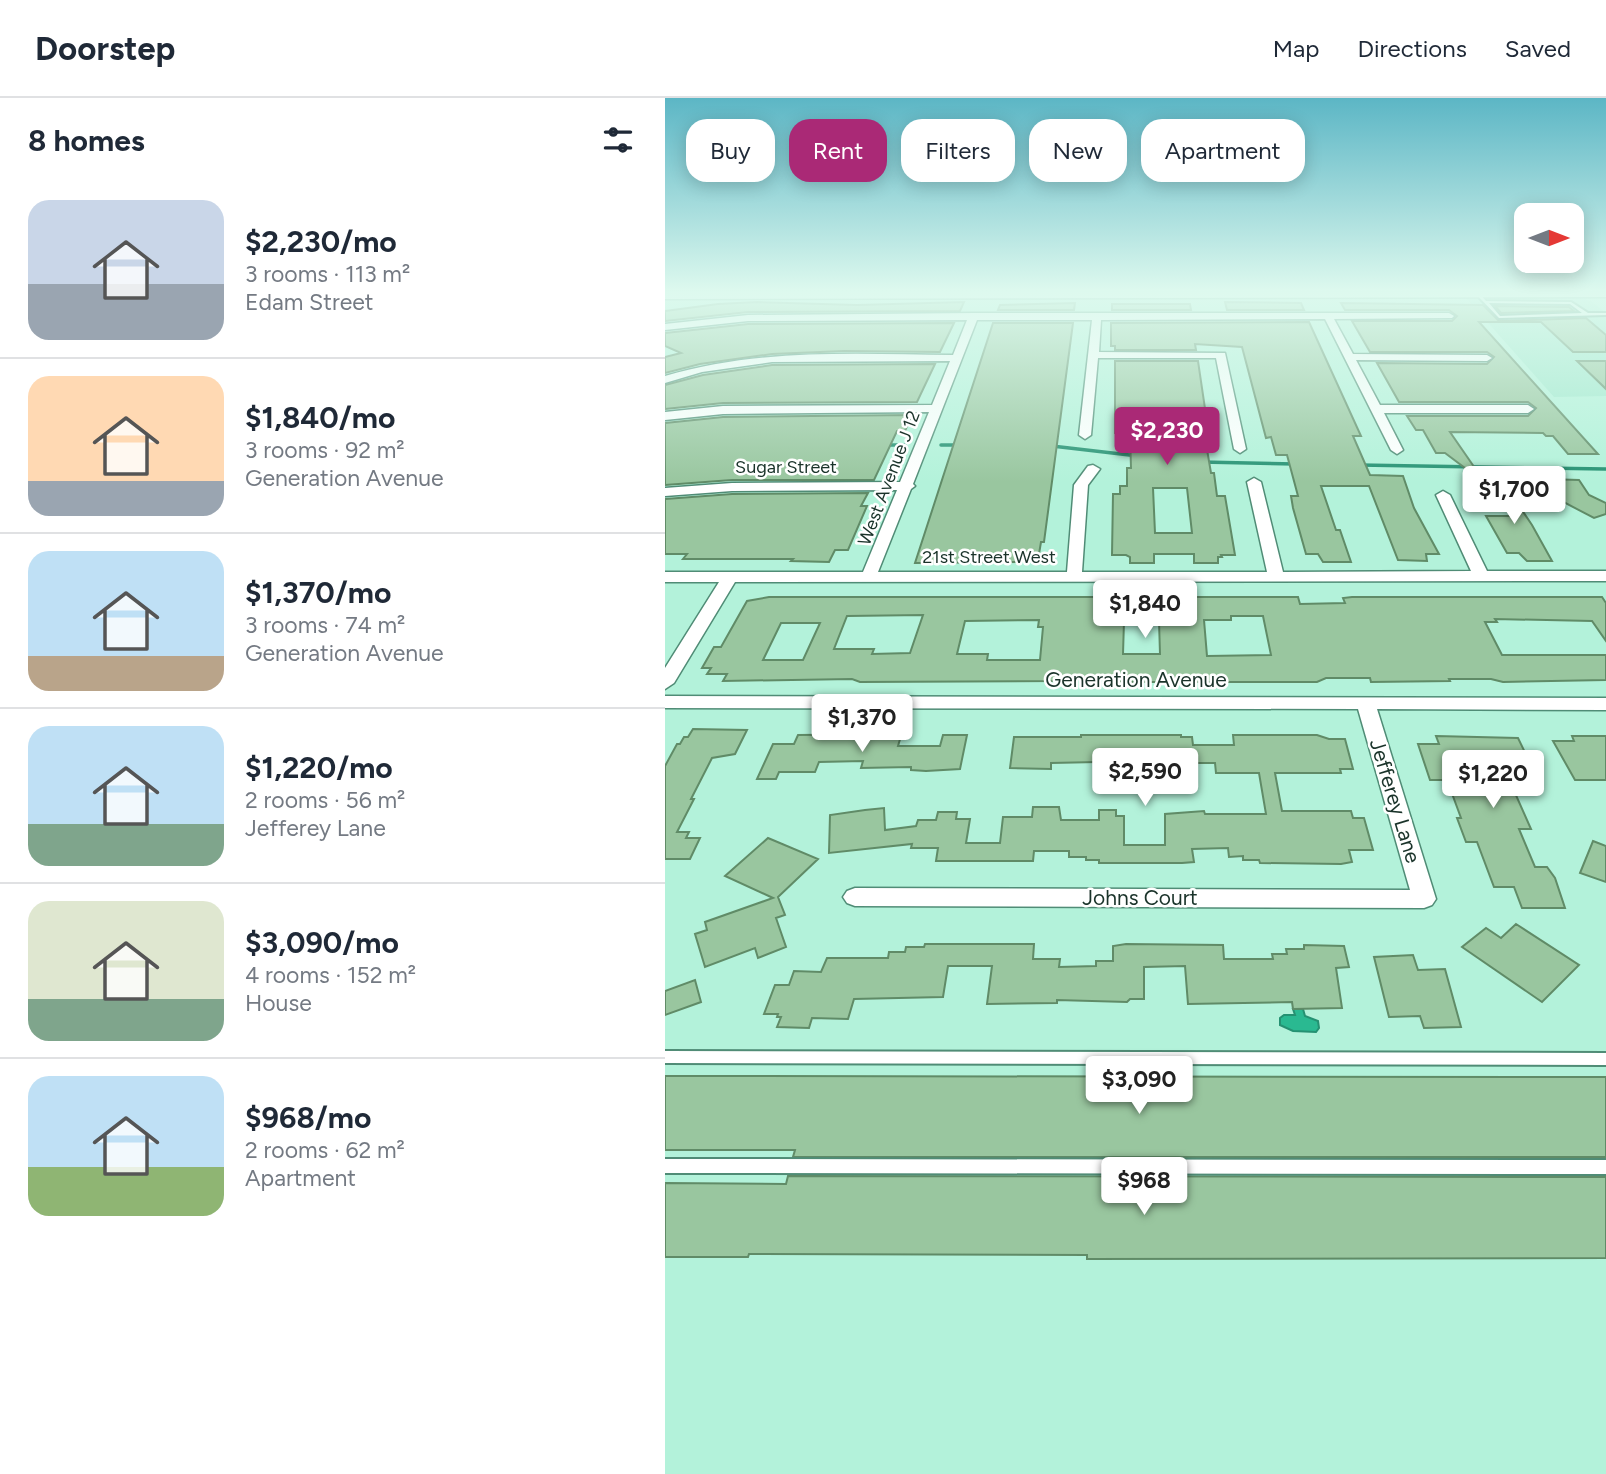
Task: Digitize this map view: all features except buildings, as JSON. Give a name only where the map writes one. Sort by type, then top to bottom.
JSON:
[{"type":"street","name":"West Avenue J 12","points":[[869,576],[908,486],[935,408],[958,353]]},
{"type":"street","points":[[1346,353],[1397,450]]},
{"type":"street","points":[[1085,435],[1092,355],[1221,355],[1240,449]]},
{"type":"street","points":[[1348,357],[1487,358]]},
{"type":"street","points":[[665,380],[725,362],[768,358],[956,358]]},
{"type":"street","points":[[665,416],[747,410],[935,408]]},
{"type":"street","points":[[1377,409],[1528,409]]},
{"type":"street","points":[[1074,577],[1081,485],[1093,469]]},
{"type":"street","points":[[1254,482],[1276,575]]},
{"type":"street","name":"Sugar Street","points":[[665,492],[732,486],[908,486]]},
{"type":"street","points":[[1443,495],[1481,576]]},
{"type":"street","points":[[665,683],[730,576]]},
{"type":"street","name":"21st Street West","points":[[665,577],[1606,576]]},
{"type":"street","name":"Generation Avenue","points":[[665,702],[1606,704]]},
{"type":"street","name":"Jefferey Lane","points":[[1366,704],[1424,899]]},
{"type":"street","name":"Johns Court","points":[[855,897],[1424,899]]},
{"type":"lane","points":[[665,1057],[1606,1059]]},
{"type":"lane","points":[[665,1166],[1606,1167]]},
{"type":"shaded area","points":[[1515,353],[1606,353],[1606,396],[1554,397]]},
{"type":"shaded area","points":[[1293,1009],[1303,1009],[1305,1016],[1318,1021],[1319,1028],[1316,1032],[1293,1031],[1280,1025],[1280,1018],[1284,1015],[1295,1015]]},
{"type":"waterway","points":[[884,445],[905,445]]},
{"type":"waterway","points":[[941,445],[960,445]]},
{"type":"waterway","points":[[1052,446],[1138,456]]},
{"type":"waterway","points":[[1201,462],[1295,464]]},
{"type":"waterway","points":[[1359,465],[1606,469]]}]
